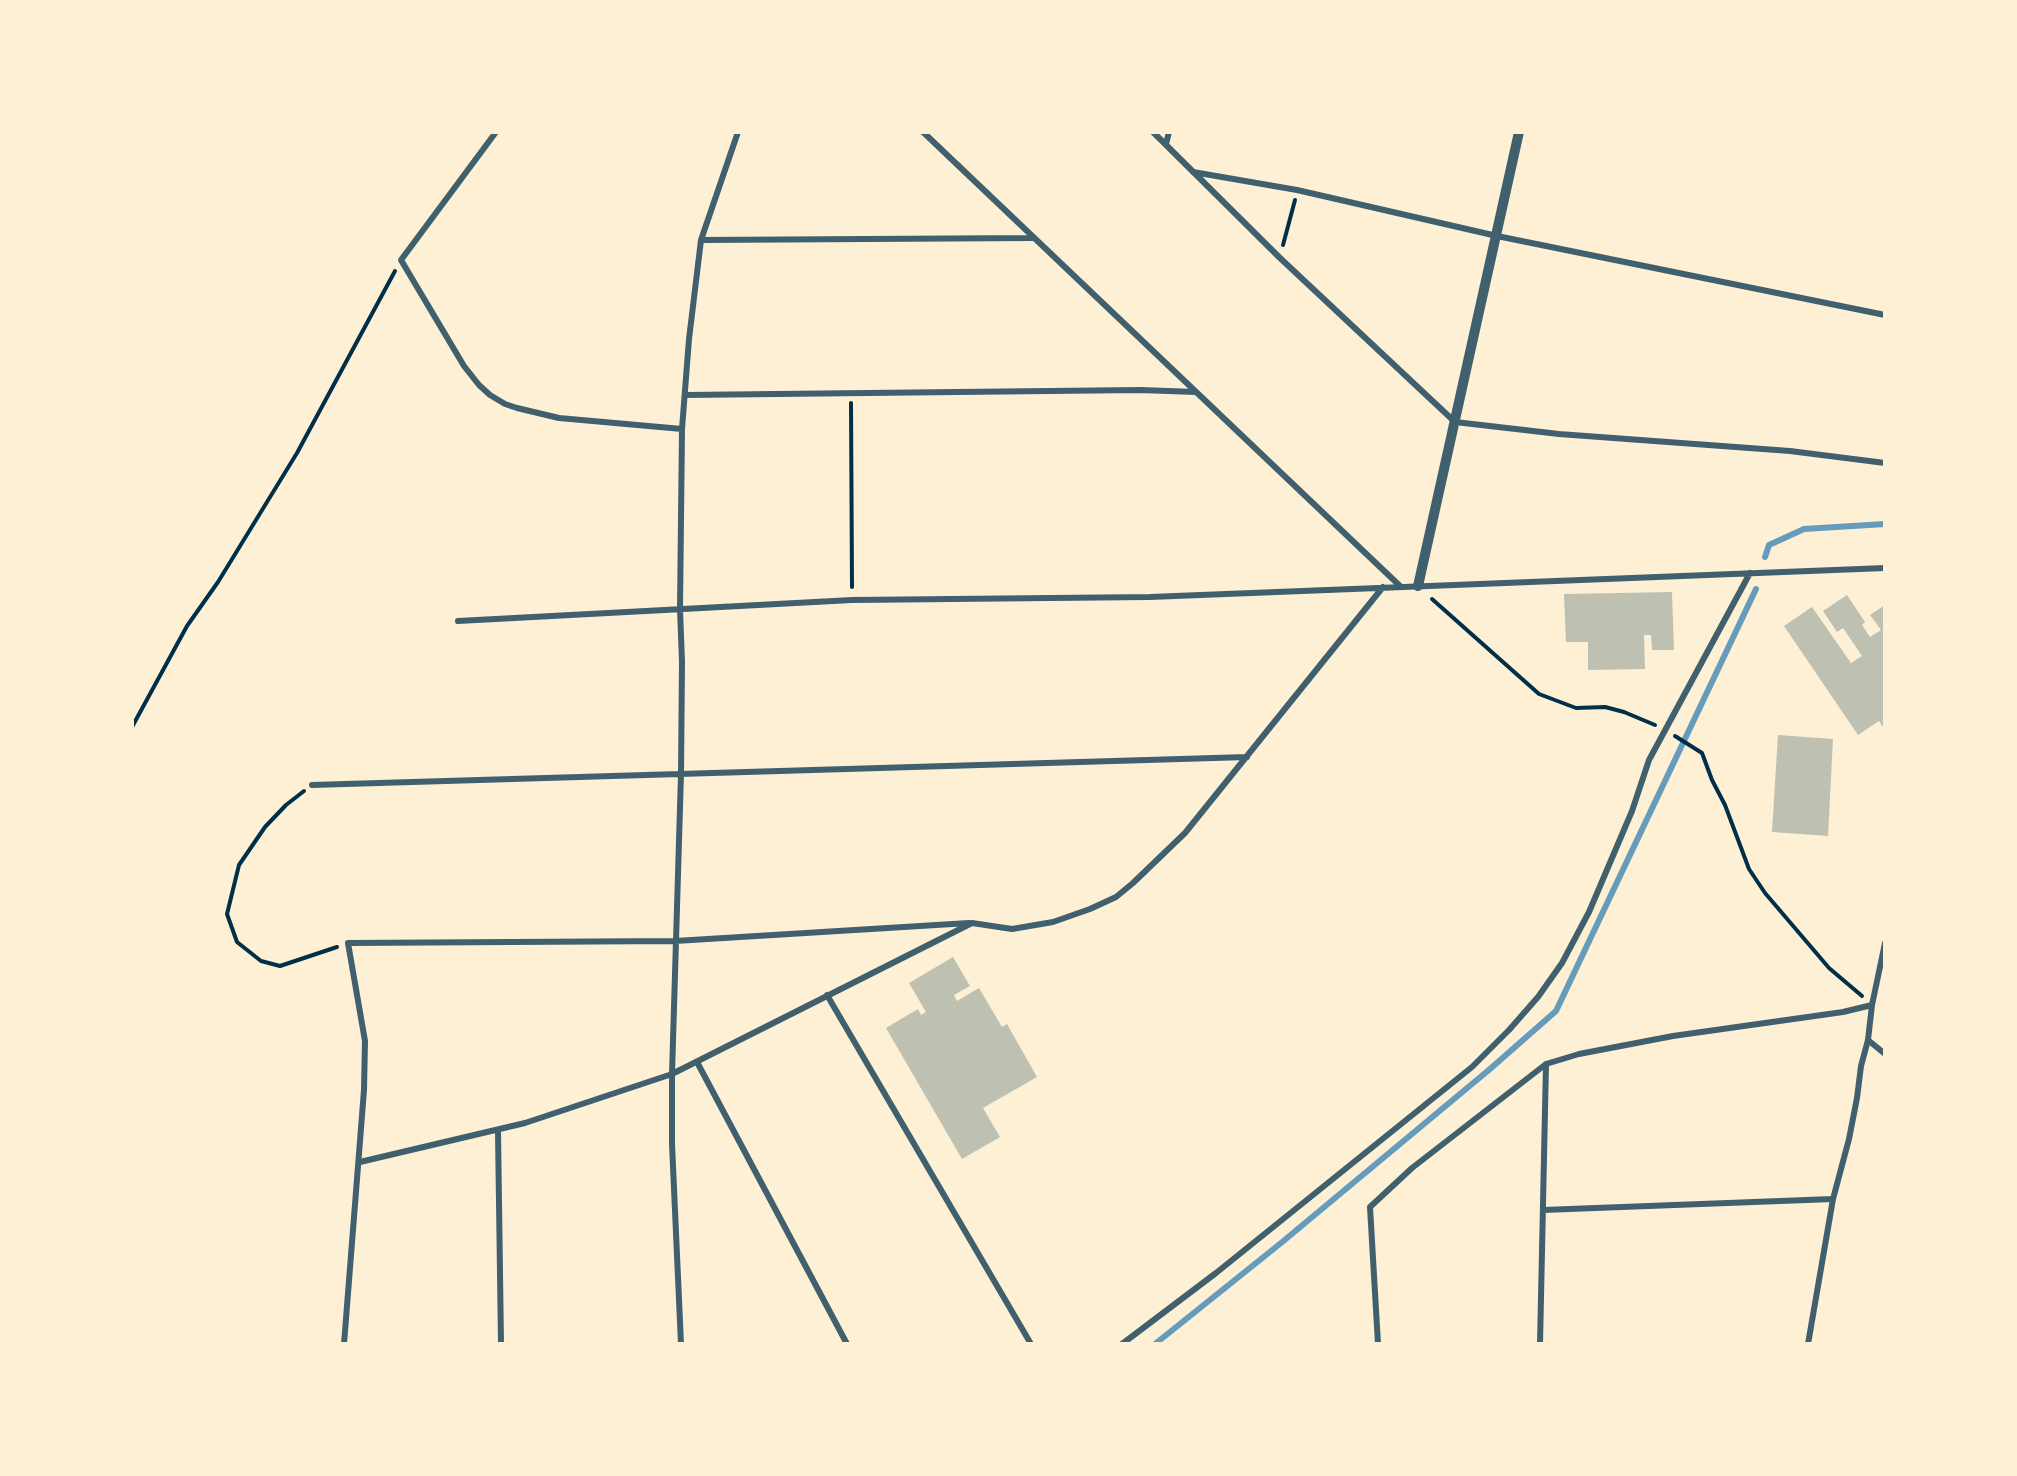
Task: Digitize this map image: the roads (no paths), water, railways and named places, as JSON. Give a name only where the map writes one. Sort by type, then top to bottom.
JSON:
[{"type":"street","points":[[496,132],[401,260],[469,373],[479,385],[505,404],[559,418],[682,429]]},
{"type":"street","points":[[681,1344],[672,1144],[672,1074],[681,774],[682,429],[701,240],[738,132]]},
{"type":"street","points":[[923,132],[1400,586]]},
{"type":"street","points":[[1153,132],[1280,258],[1455,422],[1559,434],[1790,451],[1885,463]]},
{"type":"street","points":[[1166,144],[1169,132]]},
{"type":"street","points":[[1418,586],[1519,132]]},
{"type":"street","points":[[1193,172],[1297,190],[1497,236],[1885,315]]},
{"type":"street","points":[[701,240],[1034,237]]},
{"type":"street","points":[[685,395],[1140,390],[1197,392]]},
{"type":"street","points":[[458,621],[852,600],[1150,597],[1315,592],[1400,586],[1546,583],[1885,568]]},
{"type":"street","points":[[1122,1344],[1216,1273],[1472,1066],[1538,997],[1562,963],[1589,912],[1632,811],[1649,760],[1750,573]]},
{"type":"street","points":[[344,1344],[360,1162],[365,1041],[348,943],[675,941],[972,923],[1012,929],[1043,923],[1090,909],[1116,897],[1185,833],[1383,587]]},
{"type":"street","points":[[312,785],[1247,757]]},
{"type":"street","points":[[360,1162],[498,1131],[572,1109],[672,1074],[972,923]]},
{"type":"street","points":[[1808,1344],[1833,1199],[1849,1139],[1885,943]]},
{"type":"street","points":[[827,995],[1031,1344]]},
{"type":"street","points":[[1378,1344],[1370,1207],[1412,1168],[1546,1064],[1579,1054],[1661,1039],[1843,1012],[1872,1005]]},
{"type":"street","points":[[1868,1040],[1885,1054]]},
{"type":"street","points":[[697,1062],[847,1344]]},
{"type":"street","points":[[1540,1344],[1546,1064]]},
{"type":"street","points":[[498,1131],[501,1344]]},
{"type":"street","points":[[1543,1210],[1833,1199]]},
{"type":"waterway","points":[[1765,557],[1769,545],[1804,529],[1885,524]]},
{"type":"waterway","points":[[1155,1344],[1281,1243],[1556,1011],[1756,589]]}]
